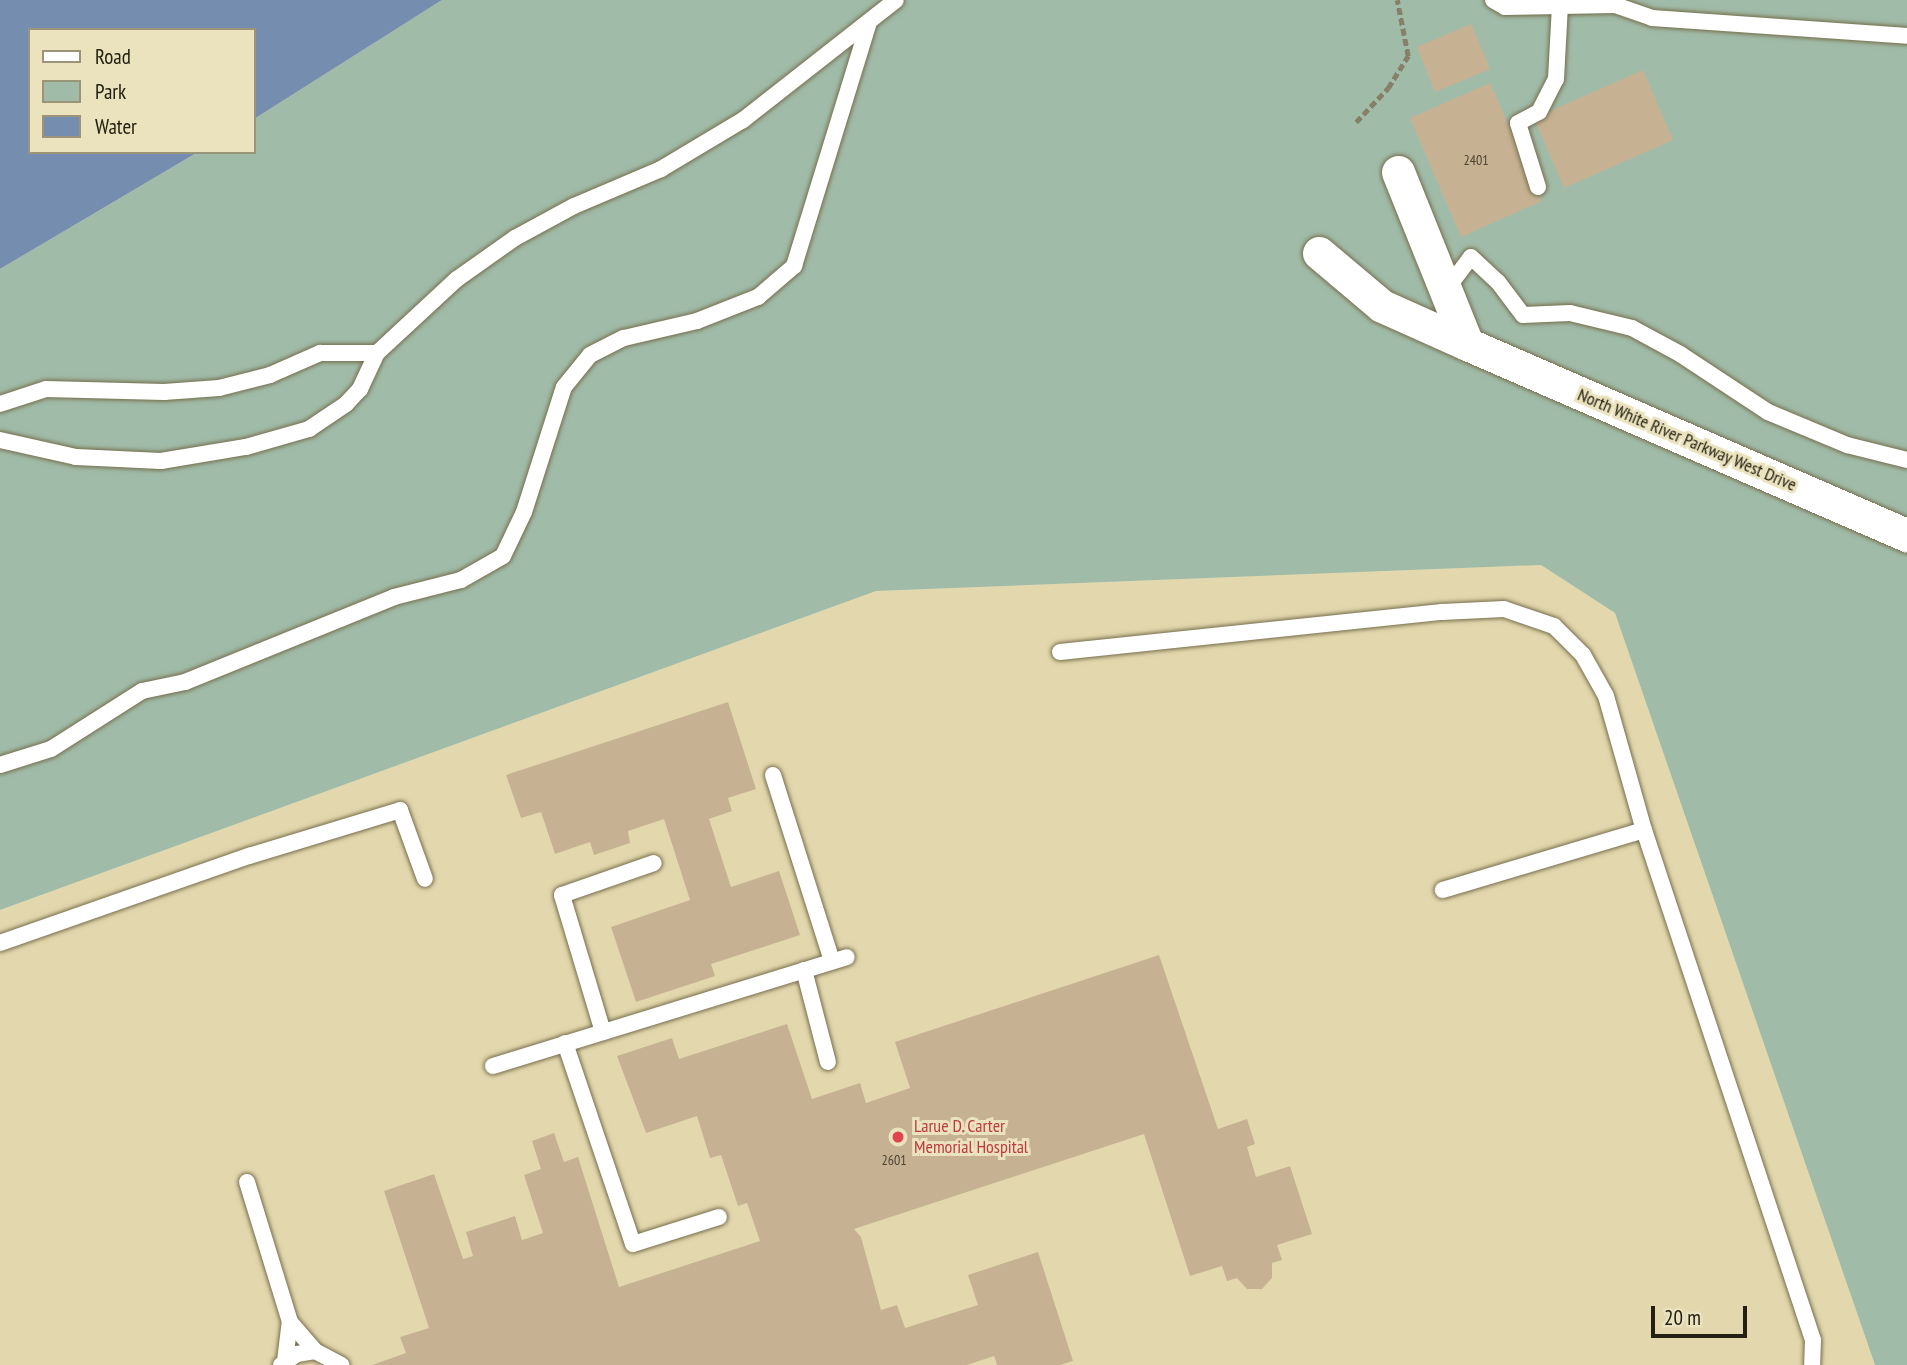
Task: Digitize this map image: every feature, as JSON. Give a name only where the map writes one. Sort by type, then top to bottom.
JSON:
[{"type":"street","points":[[1398,172],[1467,344]]},
{"type":"street","name":"North White River Parkway West Drive","points":[[1319,253],[1382,306],[1907,535]]},
{"type":"lane","points":[[0,440],[76,457],[162,461],[246,447],[309,429],[346,404],[360,389],[377,353],[457,279],[515,238],[573,205],[661,169],[743,120],[896,0]]},
{"type":"lane","points":[[1493,0],[1506,8],[1560,4],[1615,5],[1652,18],[1907,36]]},
{"type":"lane","points":[[1538,187],[1518,123],[1539,113],[1556,79],[1560,4]]},
{"type":"lane","points":[[0,765],[51,748],[142,691],[185,682],[394,597],[461,580],[503,556],[524,512],[564,387],[590,355],[624,338],[697,321],[758,297],[794,266],[868,24]]},
{"type":"lane","points":[[1446,290],[1471,257],[1499,282],[1523,315],[1570,313],[1632,328],[1681,354],[1768,412],[1847,445],[1907,460]]},
{"type":"lane","points":[[0,404],[46,389],[164,392],[219,388],[270,375],[320,353],[377,353]]},
{"type":"lane","points":[[1060,652],[1504,609],[1554,626],[1583,655],[1606,696],[1644,830],[1813,1340],[1812,1365]]},
{"type":"lane","points":[[493,1066],[840,959],[773,775]]},
{"type":"lane","points":[[0,943],[249,856],[400,810],[425,879]]},
{"type":"lane","points":[[1443,890],[1644,830]]},
{"type":"lane","points":[[603,1032],[562,895],[654,863]]},
{"type":"lane","points":[[804,970],[828,1062]]},
{"type":"lane","points":[[565,1043],[633,1244],[719,1217]]},
{"type":"lane","points":[[247,1182],[290,1322],[315,1351],[341,1365]]},
{"type":"lane","points":[[283,1363],[290,1322]]},
{"type":"lane","points":[[283,1363],[315,1351]]},
{"type":"path","points":[[1356,122],[1388,88],[1408,56],[1396,0]]},
{"type":"shaded area","name":"Larue D. Carter Memorial Hospital","points":[[1541,565],[1615,613],[1875,1365],[0,1365],[0,910],[876,591]]},
{"type":"green space","points":[[442,0],[1907,0],[1907,1365],[1875,1365],[1615,613],[1541,565],[876,591],[0,910],[0,269],[195,154],[256,154],[256,118]]},
{"type":"water","points":[[0,0],[442,0],[256,118],[256,28],[28,28],[28,154],[195,154],[0,269]]},
{"type":"building","points":[[1471,24],[1490,69],[1435,92],[1417,47]]},
{"type":"building","points":[[1643,70],[1673,140],[1564,188],[1534,118]]},
{"type":"building","points":[[1490,83],[1542,201],[1461,237],[1410,118]]},
{"type":"building","points":[[728,702],[756,789],[728,798],[732,811],[709,819],[731,887],[779,871],[800,935],[711,964],[715,976],[636,1002],[611,927],[690,900],[664,819],[628,831],[630,843],[594,855],[590,842],[555,854],[541,812],[521,818],[506,775]]},
{"type":"building","name":"Larue D. Carter Memorial Hospital","points":[[1159,955],[1218,1129],[1247,1119],[1255,1144],[1247,1147],[1256,1177],[1290,1166],[1312,1234],[1277,1245],[1282,1260],[1272,1263],[1272,1278],[1262,1289],[1247,1289],[1237,1278],[1227,1281],[1222,1266],[1190,1276],[1144,1134],[854,1229],[861,1237],[881,1310],[897,1305],[905,1328],[978,1305],[968,1275],[1038,1252],[1073,1361],[1060,1365],[997,1365],[994,1356],[967,1365],[372,1365],[406,1353],[400,1337],[429,1328],[384,1191],[434,1174],[463,1259],[473,1256],[466,1232],[515,1216],[522,1240],[543,1233],[524,1175],[541,1169],[532,1141],[554,1133],[564,1162],[578,1157],[619,1287],[760,1241],[747,1203],[738,1206],[721,1155],[710,1158],[697,1116],[646,1133],[617,1056],[672,1038],[679,1059],[787,1024],[812,1099],[860,1083],[866,1103],[910,1088],[895,1042]]},
{"type":"place","name":"Larue D. Carter Memorial Hospital","points":[[898,1137]]}]
